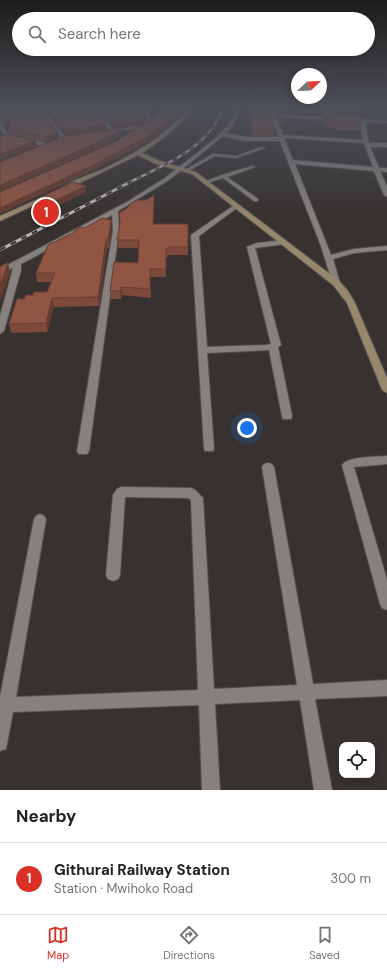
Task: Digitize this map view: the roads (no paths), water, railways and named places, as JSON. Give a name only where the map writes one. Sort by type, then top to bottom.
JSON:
[{"type":"street","points":[[42,144],[46,145]]},
{"type":"street","points":[[39,148],[49,144]]},
{"type":"street","points":[[60,191],[138,153],[151,144]]},
{"type":"street","points":[[0,272],[115,211],[183,169],[212,144]]},
{"type":"street","points":[[284,144],[329,258],[336,283]]},
{"type":"street","points":[[387,146],[366,144],[387,195]]},
{"type":"street","points":[[138,153],[151,161],[194,173],[336,283],[351,303],[387,390]]},
{"type":"street","points":[[292,162],[387,170]]},
{"type":"street","points":[[0,219],[54,194]]},
{"type":"street","points":[[209,448],[196,235],[236,206]]},
{"type":"street","points":[[83,451],[116,230],[115,211]]},
{"type":"street","points":[[283,242],[251,247],[276,345],[273,347],[287,416]]},
{"type":"street","points":[[329,258],[354,251],[387,248]]},
{"type":"street","points":[[0,331],[17,270],[17,263]]},
{"type":"street","points":[[202,350],[273,347]]},
{"type":"street","points":[[387,460],[351,462],[348,465],[387,604]]},
{"type":"street","points":[[268,467],[323,790]]},
{"type":"street","points":[[113,575],[119,495],[121,492],[191,493],[195,495],[197,498],[211,790]]},
{"type":"street","points":[[0,743],[4,705],[40,519]]},
{"type":"street","points":[[4,705],[387,688]]},
{"type":"lane","points":[[183,169],[214,155],[236,157],[262,148]]},
{"type":"lane","points":[[206,182],[254,167]]},
{"type":"lane","points":[[223,176],[256,200]]},
{"type":"railway","points":[[130,182],[172,161],[198,144]]},
{"type":"railway","points":[[0,250],[130,182]]},
{"type":"place","name":"Githurai Railway Station","points":[[46,212]]}]
